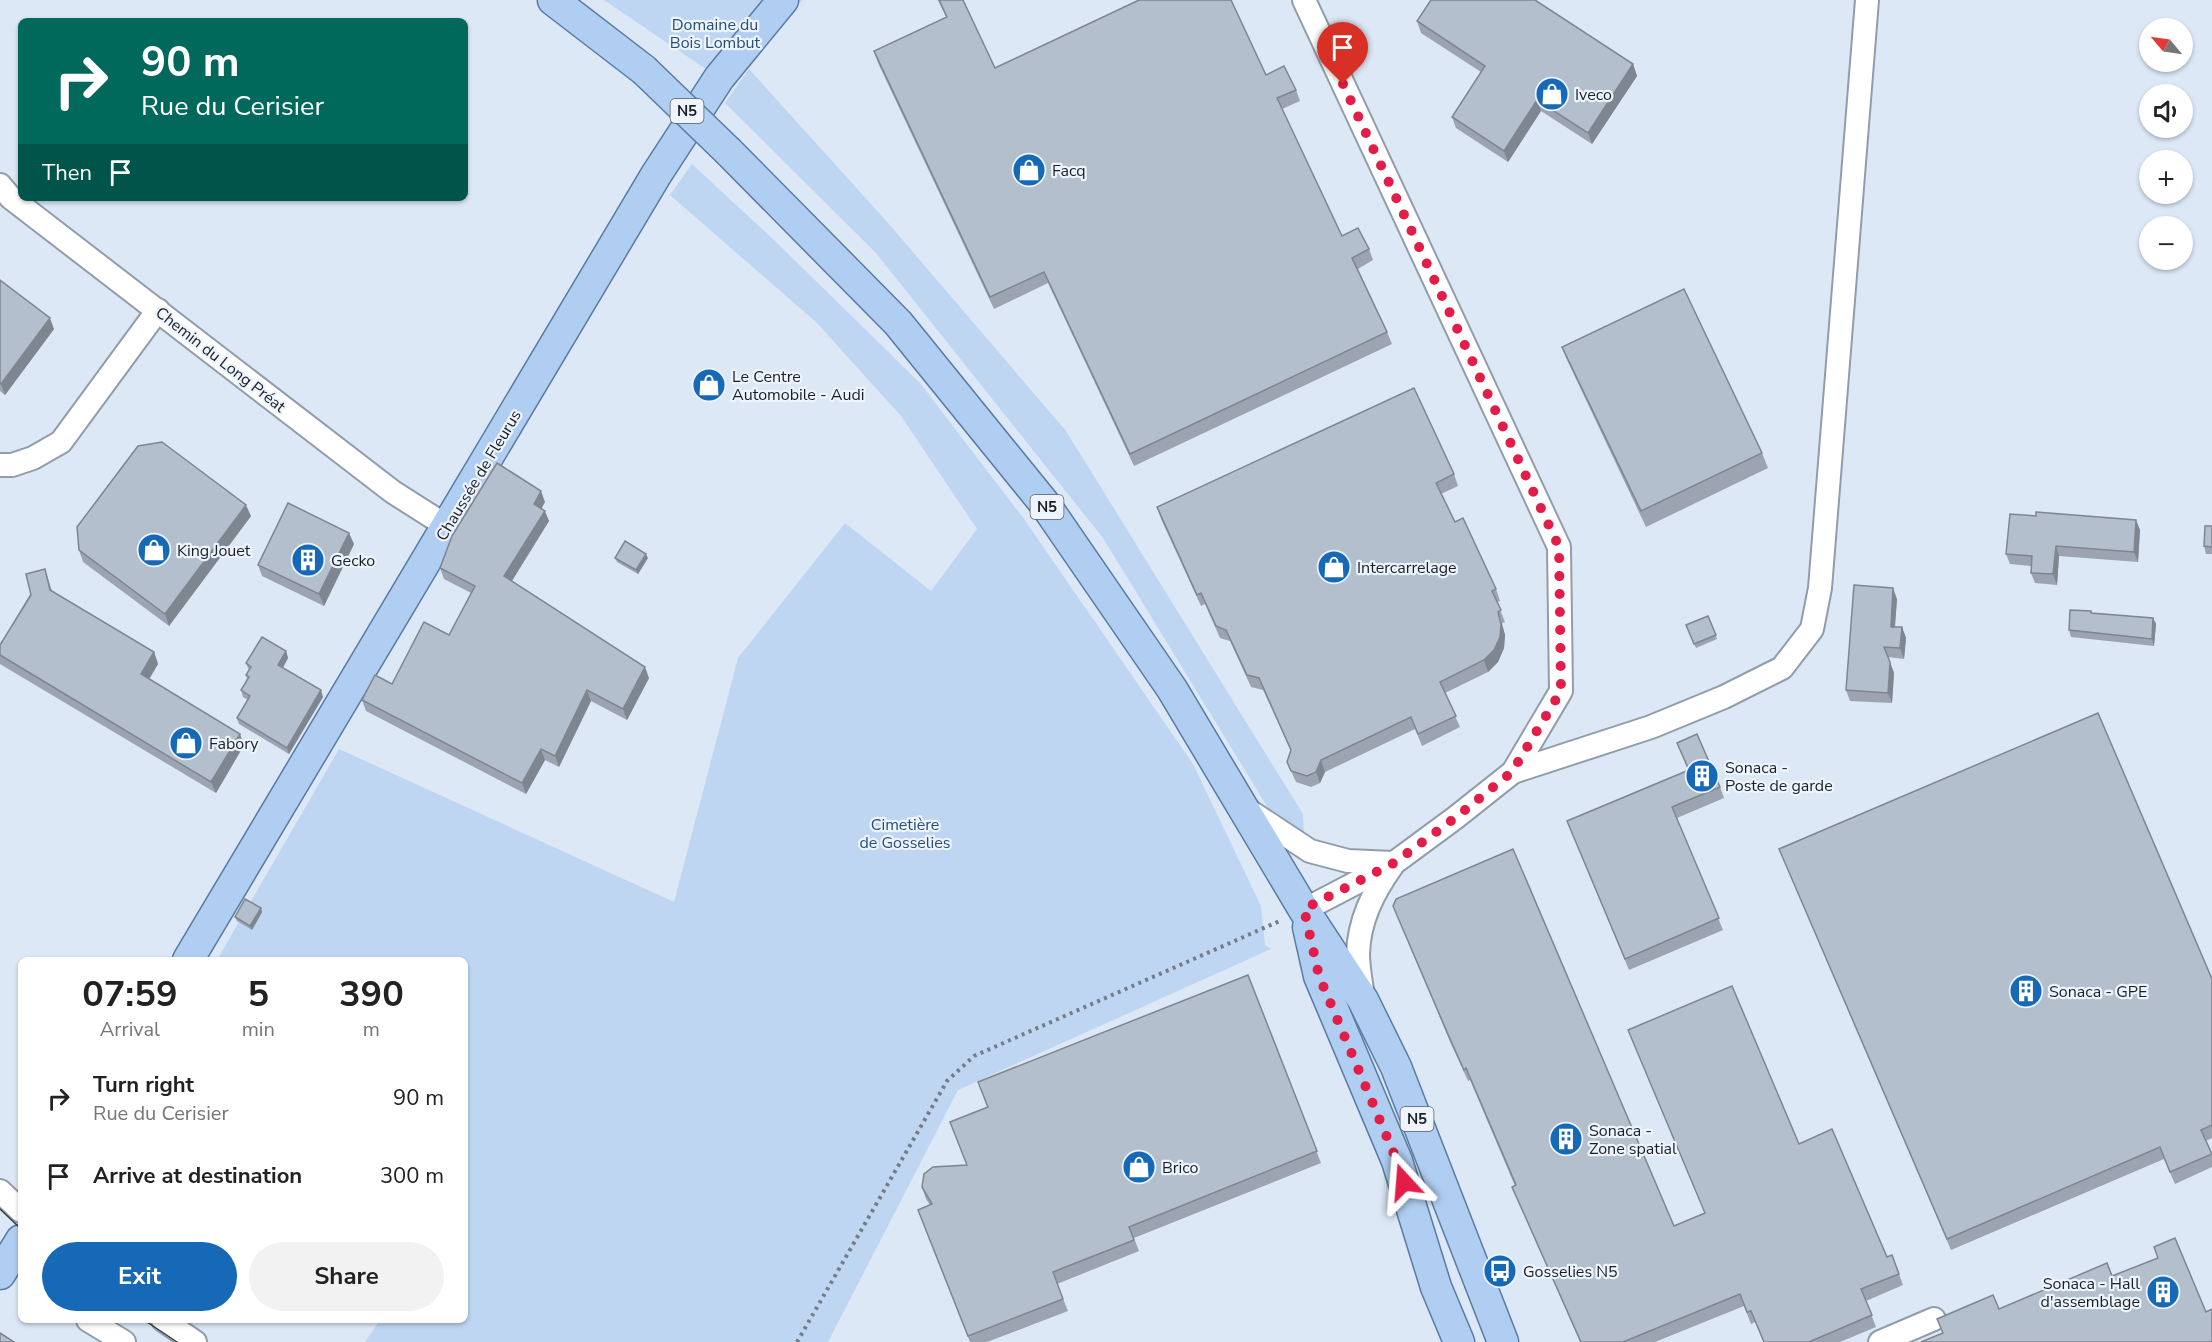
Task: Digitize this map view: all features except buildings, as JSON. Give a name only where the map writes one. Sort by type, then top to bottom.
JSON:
[{"type":"main road","name":"N5","points":[[553,0],[644,70],[898,322],[1044,503],[1172,689],[1304,909],[1363,1000],[1396,1067],[1503,1342]]},
{"type":"main road","name":"Chaussée de Fleurus","points":[[190,957],[656,175],[719,78],[783,0]]},
{"type":"main road","name":"N5","points":[[1304,909],[1319,976],[1397,1161],[1436,1287],[1459,1342]]},
{"type":"main road","points":[[0,1274],[18,1245]]},
{"type":"street","points":[[1304,0],[1559,547],[1561,691],[1512,772],[1394,863],[1304,909]]},
{"type":"street","points":[[1512,772],[1651,727],[1734,692],[1782,668],[1812,629],[1820,588],[1867,0]]},
{"type":"street","name":"Chemin du Long Préat","points":[[0,185],[11,198],[393,492],[448,526]]},
{"type":"street","points":[[0,465],[12,465],[33,458],[61,442],[158,310]]},
{"type":"street","points":[[1243,808],[1310,851],[1348,861],[1394,863]]},
{"type":"street","points":[[1363,1000],[1358,953],[1365,914],[1374,892],[1394,863]]},
{"type":"street","points":[[0,1191],[18,1208]]},
{"type":"street","points":[[1880,1342],[1934,1319]]},
{"type":"street","points":[[93,1323],[124,1342]]},
{"type":"street","points":[[167,1323],[195,1342]]},
{"type":"path","points":[[797,1342],[947,1081],[974,1056],[1304,909]]},
{"type":"green space","name":"Domaine du Bois Lombut","points":[[604,0],[803,0],[719,78]]},
{"type":"green space","points":[[749,69],[889,224],[1066,431],[1303,814],[1304,834],[1284,834],[1103,538],[876,253],[725,103]]},
{"type":"green space","name":"Cimetière de Gosselies","points":[[692,164],[776,242],[920,383],[1024,519],[1193,764],[1261,906],[1265,945],[1271,949],[958,1090],[828,1342],[365,1342],[378,1323],[468,1323],[468,957],[219,957],[339,749],[674,902],[738,658],[845,523],[931,591],[977,529],[901,416],[817,323],[670,195]]},
{"type":"tram line","points":[[0,1209],[18,1226]]},
{"type":"tram line","points":[[148,1323],[177,1342]]},
{"type":"place","name":"Iveco","points":[[1552,94]]},
{"type":"place","name":"Facq","points":[[1029,170]]},
{"type":"place","name":"Le Centre Automobile - Audi","points":[[709,385]]},
{"type":"place","name":"King Jouet","points":[[154,550]]},
{"type":"place","name":"Gecko","points":[[308,560]]},
{"type":"place","name":"Intercarrelage","points":[[1334,567]]},
{"type":"place","name":"Fabory","points":[[186,743]]},
{"type":"place","name":"Sonaca - Poste de garde","points":[[1702,776]]},
{"type":"place","name":"Sonaca - GPE","points":[[2026,991]]},
{"type":"place","name":"Sonaca - Zone spatial","points":[[1566,1139]]},
{"type":"place","name":"Brico","points":[[1139,1167]]},
{"type":"place","name":"Gosselies N5","points":[[1500,1271]]},
{"type":"place","name":"Sonaca - Hall d'assemblage","points":[[2163,1292]]},
{"type":"route","points":[[1343,84],[1559,547],[1561,691],[1512,772],[1394,863],[1304,909],[1319,976],[1404,1182]]}]
